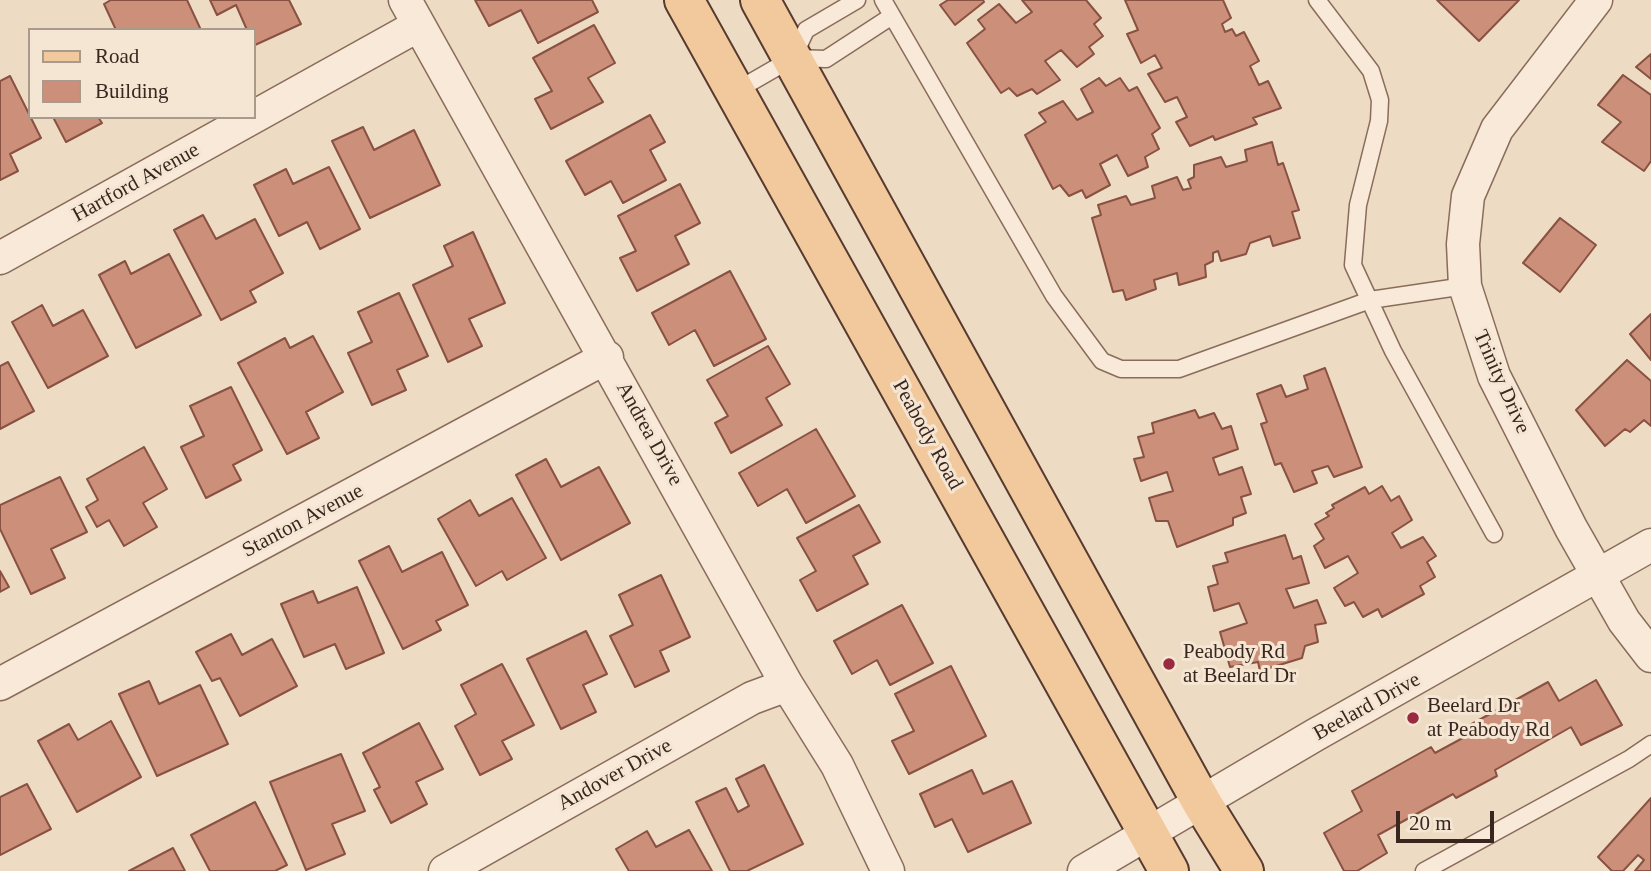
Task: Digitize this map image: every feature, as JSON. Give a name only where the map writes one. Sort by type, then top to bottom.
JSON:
[{"type":"main road","name":"Peabody Road","points":[[684,0],[1169,871]]},
{"type":"main road","points":[[760,0],[1202,803],[1244,871]]},
{"type":"street","name":"Trinity Drive","points":[[1596,0],[1497,129],[1468,196],[1463,244],[1465,286],[1494,376],[1571,528],[1625,621],[1651,656]]},
{"type":"street","name":"Hartford Avenue","points":[[256,106],[412,13]]},
{"type":"street","name":"Andrea Drive","points":[[412,13],[607,357],[787,685],[837,765],[888,871]]},
{"type":"street","name":"Hartford Avenue","points":[[0,258],[234,119]]},
{"type":"street","name":"Stanton Avenue","points":[[0,684],[607,357]]},
{"type":"street","name":"Beelard Drive","points":[[1084,871],[1315,735],[1599,577],[1651,545]]},
{"type":"street","name":"Andover Drive","points":[[445,871],[752,698],[787,685]]},
{"type":"lane","points":[[793,58],[806,30],[857,0]]},
{"type":"lane","points":[[883,0],[1054,296],[1102,361],[1121,369],[1179,369],[1370,300],[1465,286]]},
{"type":"lane","points":[[1317,0],[1371,71],[1380,100],[1379,121],[1358,205],[1353,265],[1394,351],[1494,534]]},
{"type":"lane","points":[[734,92],[793,58],[826,59],[892,16]]},
{"type":"lane","points":[[1424,871],[1629,759],[1651,744]]},
{"type":"building","points":[[111,0],[187,0],[200,28],[115,28],[104,4]]},
{"type":"building","points":[[210,0],[289,0],[301,24],[256,45],[256,28],[246,28],[236,5],[217,15]]},
{"type":"building","points":[[475,0],[592,0],[598,12],[538,43],[521,10],[489,26]]},
{"type":"building","points":[[948,0],[984,2],[955,25],[940,5]]},
{"type":"building","points":[[1022,0],[1086,0],[1101,18],[1094,24],[1103,36],[1089,47],[1094,54],[1077,67],[1061,50],[1045,61],[1060,80],[1037,94],[1032,89],[1017,96],[1009,88],[1001,93],[967,43],[985,29],[978,20],[999,4],[1016,23],[1032,12]]},
{"type":"building","points":[[1125,0],[1223,0],[1231,18],[1222,24],[1225,32],[1232,29],[1236,36],[1244,32],[1259,61],[1250,66],[1259,85],[1268,81],[1281,108],[1253,118],[1257,124],[1215,140],[1213,136],[1190,146],[1176,122],[1187,117],[1177,97],[1165,102],[1148,74],[1162,68],[1155,55],[1141,63],[1127,34],[1138,30]]},
{"type":"building","points":[[1437,0],[1519,0],[1479,41]]},
{"type":"building","points":[[594,25],[615,63],[588,78],[603,102],[551,129],[535,99],[552,91],[533,58]]},
{"type":"building","points":[[1651,54],[1651,79],[1636,67]]},
{"type":"building","points":[[1623,75],[1651,95],[1651,161],[1644,171],[1602,142],[1621,122],[1598,105]]},
{"type":"building","points":[[10,76],[28,112],[28,119],[32,119],[41,138],[10,154],[18,171],[0,180],[0,81]]},
{"type":"building","points":[[1099,78],[1106,86],[1120,78],[1129,91],[1137,87],[1160,128],[1152,134],[1159,149],[1145,157],[1148,167],[1128,176],[1117,155],[1100,164],[1110,185],[1086,198],[1082,190],[1069,196],[1060,185],[1053,189],[1025,135],[1046,122],[1039,113],[1063,101],[1077,120],[1093,112],[1081,89]]},
{"type":"building","points":[[650,115],[665,142],[650,150],[666,180],[623,203],[611,181],[585,195],[566,161]]},
{"type":"building","points":[[54,119],[99,119],[102,123],[66,142]]},
{"type":"building","points":[[363,127],[374,150],[414,130],[440,185],[370,218],[332,141]]},
{"type":"building","points":[[1272,142],[1278,165],[1283,163],[1299,210],[1292,212],[1300,238],[1273,246],[1270,236],[1250,243],[1246,254],[1221,261],[1218,251],[1213,253],[1213,261],[1205,265],[1206,277],[1179,285],[1177,273],[1154,280],[1156,289],[1126,300],[1123,290],[1113,292],[1092,218],[1101,215],[1098,205],[1126,196],[1131,205],[1155,198],[1152,186],[1177,177],[1183,190],[1191,188],[1188,180],[1194,177],[1194,165],[1221,157],[1226,167],[1247,161],[1245,150]]},
{"type":"building","points":[[329,167],[360,229],[320,249],[307,222],[279,236],[254,185],[286,169],[293,184]]},
{"type":"building","points":[[680,184],[700,223],[675,236],[689,264],[637,291],[620,258],[636,251],[618,216]]},
{"type":"building","points":[[203,215],[216,239],[255,219],[283,273],[250,291],[256,302],[221,320],[174,230]]},
{"type":"building","points":[[1560,218],[1596,245],[1560,292],[1523,263]]},
{"type":"building","points":[[473,232],[505,303],[469,319],[482,346],[448,362],[413,285],[453,266],[444,246]]},
{"type":"building","points":[[169,254],[201,315],[136,348],[99,275],[125,261],[131,274]]},
{"type":"building","points":[[730,271],[766,339],[714,366],[695,330],[669,345],[652,313]]},
{"type":"building","points":[[399,293],[428,356],[397,370],[406,390],[372,405],[348,353],[372,342],[358,312]]},
{"type":"building","points":[[42,305],[53,326],[83,310],[108,356],[48,388],[12,322]]},
{"type":"building","points":[[1651,314],[1651,360],[1630,334]]},
{"type":"building","points":[[313,336],[343,392],[306,412],[319,438],[287,454],[238,363],[285,338],[290,348]]},
{"type":"building","points":[[768,346],[790,384],[766,398],[782,425],[731,453],[715,423],[728,416],[707,380]]},
{"type":"building","points":[[1627,360],[1651,381],[1651,426],[1644,420],[1630,432],[1625,429],[1605,446],[1576,410]]},
{"type":"building","points":[[8,362],[34,411],[0,429],[0,366]]},
{"type":"building","points":[[1325,368],[1362,467],[1334,477],[1328,466],[1312,471],[1317,483],[1294,492],[1281,463],[1275,465],[1261,424],[1267,422],[1257,394],[1281,385],[1286,397],[1308,389],[1304,376]]},
{"type":"building","points":[[231,387],[262,450],[233,465],[241,480],[206,498],[181,447],[204,436],[190,406]]},
{"type":"building","points":[[1195,410],[1199,418],[1214,413],[1222,429],[1231,426],[1238,449],[1213,458],[1219,475],[1242,467],[1251,494],[1241,497],[1246,513],[1233,518],[1233,525],[1177,547],[1168,521],[1156,521],[1149,498],[1173,491],[1167,472],[1141,481],[1134,459],[1144,457],[1138,437],[1154,433],[1152,423]]},
{"type":"building","points":[[816,429],[855,496],[806,523],[787,489],[758,506],[739,473]]},
{"type":"building","points":[[144,447],[167,489],[143,503],[157,527],[124,546],[109,520],[97,527],[86,507],[98,500],[87,479]]},
{"type":"building","points":[[546,459],[561,487],[599,467],[630,523],[561,560],[516,475]]},
{"type":"building","points":[[60,477],[87,532],[51,549],[65,578],[31,594],[0,529],[0,505]]},
{"type":"building","points":[[1382,486],[1391,501],[1399,496],[1412,520],[1392,533],[1401,548],[1423,537],[1436,556],[1427,562],[1435,577],[1420,586],[1424,594],[1382,617],[1378,609],[1363,617],[1354,602],[1345,606],[1334,588],[1358,573],[1348,556],[1325,568],[1314,546],[1324,539],[1315,524],[1329,516],[1326,513],[1334,508],[1332,505],[1365,487],[1369,494]]},
{"type":"building","points":[[512,498],[546,558],[507,580],[502,571],[476,586],[438,519],[470,500],[479,516]]},
{"type":"building","points":[[859,505],[880,542],[853,556],[868,584],[817,611],[800,580],[816,571],[797,538]]},
{"type":"building","points":[[1285,535],[1293,559],[1301,556],[1309,583],[1286,589],[1294,608],[1317,600],[1326,623],[1315,625],[1318,642],[1305,646],[1302,658],[1260,671],[1258,662],[1230,667],[1220,632],[1247,623],[1239,603],[1214,611],[1208,587],[1218,584],[1213,566],[1228,562],[1225,553]]},
{"type":"building","points":[[389,546],[402,572],[442,552],[468,605],[436,621],[441,630],[403,649],[359,561]]},
{"type":"building","points":[[0,571],[9,587],[0,592]]},
{"type":"building","points":[[661,575],[690,637],[660,651],[669,671],[635,687],[610,636],[633,625],[619,595]]},
{"type":"building","points":[[357,587],[384,653],[346,669],[335,644],[304,657],[281,604],[313,591],[318,603]]},
{"type":"building","points":[[902,605],[933,663],[890,685],[877,660],[852,674],[834,641]]},
{"type":"building","points":[[586,631],[607,674],[583,685],[596,712],[561,729],[527,659]]},
{"type":"building","points":[[231,634],[242,655],[272,639],[297,686],[240,716],[220,678],[212,681],[196,652]]},
{"type":"building","points":[[502,664],[534,725],[502,741],[512,759],[480,775],[455,726],[476,714],[461,685]]},
{"type":"building","points":[[951,666],[986,736],[909,774],[892,741],[914,731],[895,694]]},
{"type":"building","points":[[1596,680],[1622,725],[1581,745],[1571,727],[1495,770],[1497,776],[1456,798],[1453,794],[1378,835],[1387,853],[1357,871],[1344,871],[1324,833],[1362,811],[1352,791],[1431,747],[1435,753],[1472,733],[1468,726],[1548,682],[1559,701]]},
{"type":"building","points":[[149,681],[159,704],[200,685],[228,744],[157,776],[119,694]]},
{"type":"building","points":[[111,721],[141,777],[77,812],[38,741],[69,724],[78,740]]},
{"type":"building","points":[[419,723],[443,769],[416,782],[427,804],[391,823],[374,790],[380,787],[363,753]]},
{"type":"building","points":[[341,754],[365,811],[332,824],[345,854],[306,870],[270,782]]},
{"type":"building","points":[[764,765],[803,844],[747,871],[730,871],[696,802],[726,788],[738,812],[749,806],[736,779]]},
{"type":"building","points":[[972,770],[983,794],[1012,781],[1031,823],[968,852],[952,819],[935,827],[920,794]]},
{"type":"building","points":[[27,784],[51,829],[0,855],[0,797]]},
{"type":"building","points":[[1651,798],[1651,871],[1635,871],[1644,860],[1638,855],[1623,871],[1612,871],[1598,857]]},
{"type":"building","points":[[255,802],[287,865],[275,871],[210,871],[191,835]]},
{"type":"building","points":[[689,830],[712,871],[629,871],[616,849],[647,831],[656,847]]},
{"type":"building","points":[[173,848],[185,871],[129,871]]},
{"type":"place","name":"Peabody Rd at Beelard Dr","points":[[1169,664]]},
{"type":"place","name":"Beelard Dr at Peabody Rd","points":[[1413,718]]}]
